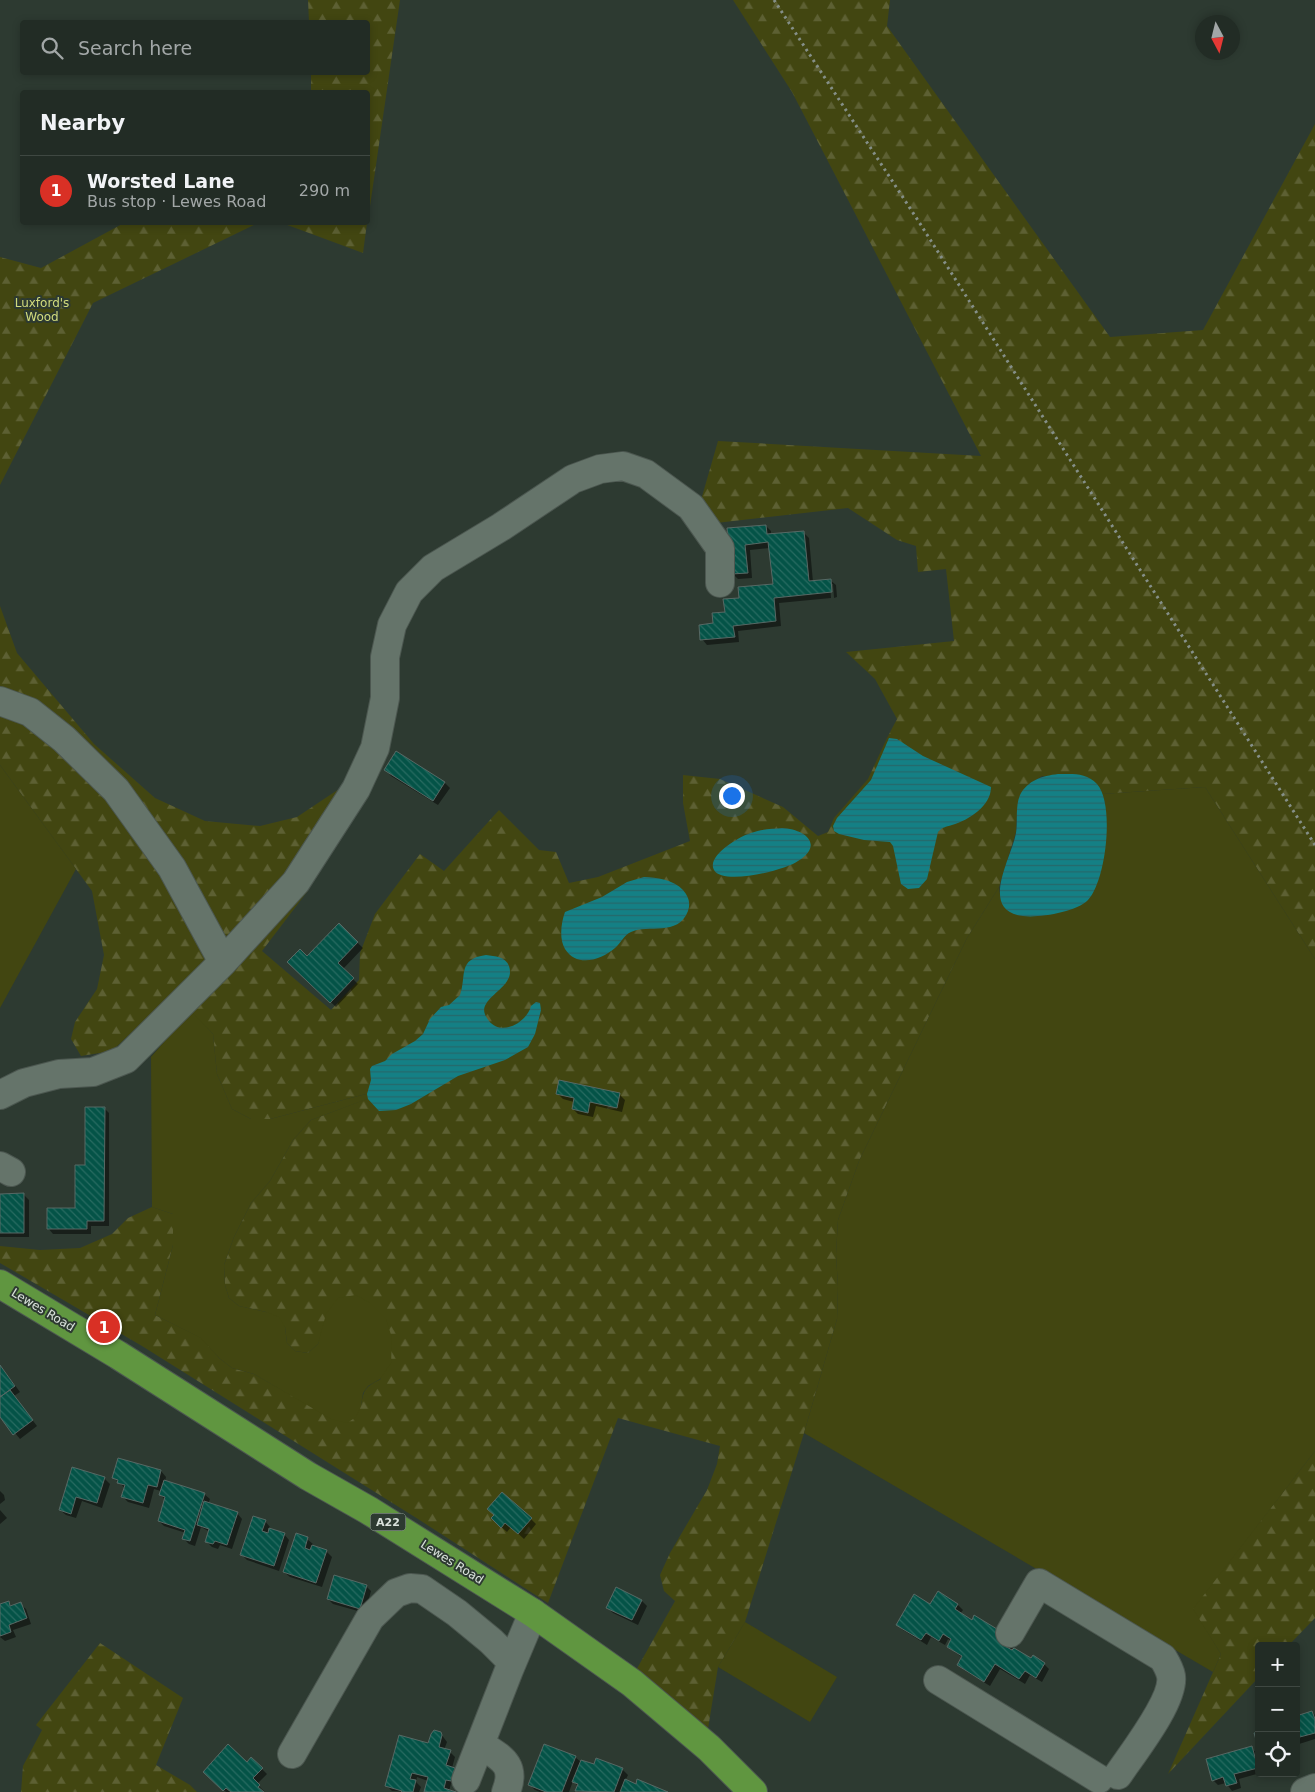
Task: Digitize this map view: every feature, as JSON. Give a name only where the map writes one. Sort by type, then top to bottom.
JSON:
[{"type":"highway","name":"Lewes Road","points":[[0,1284],[118,1355],[308,1476],[376,1515],[533,1613],[632,1683],[709,1748],[754,1792]]},
{"type":"street","points":[[0,1095],[24,1083],[59,1074],[93,1072],[126,1059],[223,962],[296,882],[356,789],[375,748],[385,698],[385,657],[392,625],[409,592],[433,568],[573,479],[600,469],[623,466],[646,474],[691,507],[720,548],[720,583]]},
{"type":"street","points":[[0,701],[30,712],[64,739],[116,790],[172,868],[223,962]]},
{"type":"street","points":[[938,1680],[1110,1785],[1162,1710],[1171,1687],[1171,1676],[1164,1658],[1039,1583],[1010,1633]]},
{"type":"street","points":[[292,1754],[370,1618],[396,1593],[410,1588],[422,1589],[457,1613],[491,1641],[512,1662]]},
{"type":"street","points":[[466,1780],[533,1613]]},
{"type":"street","points":[[480,1744],[497,1755],[508,1766],[510,1776],[506,1792]]},
{"type":"street","points":[[1305,1792],[1315,1788]]},
{"type":"path","points":[[774,0],[919,222],[1315,845]]},
{"type":"green space","points":[[308,0],[400,0],[370,206],[370,90],[311,90],[311,75],[370,75],[370,20],[309,20]]},
{"type":"green space","points":[[733,0],[890,0],[887,26],[1110,337],[1203,330],[1315,124],[1315,959],[1205,787],[1102,794],[1098,785],[1042,776],[1028,785],[1020,796],[1016,832],[999,887],[967,938],[859,1161],[838,1220],[836,1254],[837,1319],[804,1433],[745,1622],[718,1667],[707,1735],[635,1672],[675,1601],[664,1591],[660,1575],[670,1553],[707,1490],[717,1464],[720,1446],[618,1418],[548,1603],[142,1346],[0,1263],[0,1246],[40,1250],[80,1248],[112,1234],[128,1218],[152,1207],[173,1214],[173,1245],[155,1315],[202,1338],[219,1358],[232,1368],[254,1374],[291,1395],[361,1406],[366,1389],[381,1379],[323,1331],[318,1344],[308,1353],[295,1351],[287,1343],[285,1327],[266,1312],[239,1306],[229,1298],[225,1285],[224,1265],[234,1237],[251,1203],[270,1181],[293,1140],[311,1120],[366,1099],[366,1094],[270,1119],[251,1119],[232,1109],[217,1074],[213,1034],[172,994],[112,1051],[81,1056],[71,1039],[75,1022],[97,989],[104,955],[92,891],[0,765],[0,606],[17,653],[94,744],[155,798],[205,821],[260,826],[297,817],[342,787],[360,806],[307,892],[262,951],[331,1010],[359,980],[360,953],[375,914],[420,854],[444,871],[499,810],[539,850],[556,852],[569,883],[598,877],[690,841],[683,803],[683,775],[720,779],[783,807],[818,836],[828,832],[834,818],[868,779],[897,719],[875,679],[846,652],[954,641],[946,569],[918,572],[916,546],[897,540],[848,508],[716,523],[701,500],[718,441],[981,456],[792,92]]},
{"type":"green space","name":"Luxford's Wood","points":[[120,225],[254,225],[93,303],[0,485],[0,257],[41,268]]},
{"type":"green space","points":[[287,225],[367,225],[363,253]]},
{"type":"green space","points":[[0,765],[76,869],[0,1008]]},
{"type":"green space","points":[[1205,787],[1315,959],[1315,1451],[1193,1609],[1221,1654],[1213,1672],[804,1433],[837,1319],[836,1254],[838,1220],[859,1161],[967,938],[999,887],[1001,898],[1011,912],[1027,916],[1056,913],[1105,803],[1102,794]]},
{"type":"green space","points":[[191,1011],[213,1034],[217,1074],[232,1109],[251,1119],[270,1119],[366,1094],[367,1099],[311,1120],[293,1140],[270,1181],[251,1203],[234,1237],[224,1265],[225,1285],[229,1298],[239,1306],[279,1317],[285,1327],[287,1343],[295,1351],[308,1353],[318,1344],[326,1314],[338,1298],[356,1295],[370,1303],[386,1319],[392,1338],[391,1363],[380,1379],[368,1386],[363,1393],[361,1406],[356,1417],[347,1423],[331,1419],[254,1374],[232,1368],[219,1358],[201,1338],[155,1315],[173,1245],[173,1214],[152,1207],[151,1057]]},
{"type":"green space","points":[[1315,1451],[1315,1618],[1292,1642],[1255,1642],[1255,1681],[1168,1774],[1221,1654],[1192,1609]]},
{"type":"green space","points":[[745,1622],[837,1677],[810,1722],[718,1667]]},
{"type":"green space","points":[[100,1643],[183,1698],[156,1765],[190,1785],[197,1792],[21,1792],[23,1766],[42,1730],[36,1725]]},
{"type":"water","points":[[889,738],[897,739],[923,756],[991,787],[987,800],[978,811],[965,820],[944,827],[938,832],[927,879],[919,888],[908,889],[901,884],[893,846],[890,842],[864,840],[839,834],[834,831],[833,826],[837,818],[871,780]]},
{"type":"water","points":[[1058,774],[1079,774],[1088,777],[1097,784],[1103,794],[1107,824],[1104,860],[1100,877],[1088,900],[1075,908],[1039,916],[1023,916],[1010,912],[1002,904],[1000,894],[1001,882],[1016,833],[1018,800],[1023,790],[1031,782]]},
{"type":"water","points":[[782,828],[804,834],[811,843],[806,855],[798,861],[769,872],[741,877],[720,875],[714,870],[715,859],[732,842],[755,832]]},
{"type":"water","points":[[644,877],[670,881],[683,890],[688,897],[689,905],[683,919],[670,927],[631,932],[615,948],[596,959],[582,960],[570,955],[563,945],[561,936],[565,912],[602,897],[627,882]]},
{"type":"water","points":[[486,955],[500,958],[508,963],[510,972],[506,982],[484,1008],[486,1017],[494,1026],[507,1028],[513,1026],[525,1017],[531,1006],[536,1002],[540,1003],[541,1010],[535,1034],[528,1047],[505,1060],[458,1076],[411,1104],[396,1110],[379,1111],[368,1099],[367,1094],[372,1066],[385,1061],[392,1054],[415,1041],[423,1034],[430,1019],[441,1007],[449,1005],[460,995],[467,964],[477,957]]},
{"type":"building","points":[[766,525],[767,534],[804,531],[809,581],[831,579],[832,592],[774,598],[776,621],[733,626],[735,637],[700,640],[699,625],[713,623],[712,613],[725,612],[723,599],[739,598],[738,587],[773,584],[768,542],[745,545],[748,573],[731,574],[727,528]]},
{"type":"building","points":[[396,751],[445,782],[433,801],[384,770]]},
{"type":"building","points":[[339,923],[358,942],[338,963],[354,978],[330,1003],[287,962],[300,949],[307,956]]},
{"type":"building","points":[[559,1080],[620,1093],[617,1108],[590,1102],[588,1113],[572,1109],[574,1098],[556,1094]]},
{"type":"building","points":[[85,1107],[105,1107],[104,1221],[87,1221],[87,1229],[47,1229],[47,1208],[75,1208],[75,1165],[85,1165]]},
{"type":"building","points":[[24,1193],[24,1233],[0,1233],[0,1194]]},
{"type":"building","points":[[0,1365],[15,1386],[0,1397]]},
{"type":"building","points":[[10,1390],[33,1420],[13,1435],[0,1417],[0,1397]]},
{"type":"building","points":[[118,1458],[161,1470],[157,1487],[148,1485],[143,1503],[121,1497],[125,1485],[117,1483],[118,1480],[112,1478]]},
{"type":"building","points":[[72,1467],[105,1477],[97,1503],[76,1497],[71,1514],[59,1510]]},
{"type":"building","points":[[164,1480],[205,1493],[190,1541],[182,1539],[185,1530],[158,1521],[165,1497],[159,1495]]},
{"type":"building","points":[[502,1492],[532,1518],[518,1534],[505,1523],[501,1528],[491,1518],[494,1515],[487,1509]]},
{"type":"building","points":[[204,1501],[238,1512],[227,1545],[215,1541],[213,1544],[205,1542],[209,1529],[197,1525]]},
{"type":"building","points":[[253,1516],[266,1520],[262,1531],[268,1533],[269,1528],[285,1533],[274,1566],[240,1555]]},
{"type":"building","points":[[296,1533],[308,1537],[305,1548],[310,1550],[312,1545],[327,1550],[316,1583],[283,1572]]},
{"type":"building","points":[[334,1575],[367,1585],[360,1609],[327,1599]]},
{"type":"building","points":[[616,1587],[642,1600],[632,1620],[606,1608]]},
{"type":"building","points":[[938,1591],[958,1604],[955,1609],[972,1620],[974,1615],[1010,1637],[1005,1646],[1012,1650],[1014,1648],[1031,1658],[1033,1655],[1045,1663],[1036,1678],[1025,1671],[1019,1679],[995,1664],[984,1682],[957,1665],[962,1656],[947,1647],[951,1639],[943,1634],[939,1641],[926,1633],[921,1640],[896,1625],[914,1594],[930,1604]]},
{"type":"building","points":[[9,1601],[10,1606],[21,1602],[27,1618],[9,1625],[11,1632],[0,1636],[0,1604]]},
{"type":"building","points":[[1312,1711],[1315,1719],[1315,1733],[1300,1737],[1300,1715]]},
{"type":"building","points":[[434,1730],[441,1732],[442,1735],[439,1747],[451,1750],[446,1765],[455,1768],[451,1781],[446,1780],[444,1788],[456,1792],[424,1792],[428,1777],[412,1773],[410,1779],[416,1780],[413,1792],[401,1792],[385,1786],[399,1735],[428,1743]]},
{"type":"building","points":[[228,1744],[247,1762],[251,1757],[263,1768],[253,1778],[260,1785],[258,1787],[264,1792],[231,1792],[226,1788],[223,1791],[203,1772]]},
{"type":"building","points":[[544,1744],[576,1756],[562,1792],[546,1792],[528,1785]]},
{"type":"building","points":[[1252,1746],[1255,1757],[1255,1769],[1234,1774],[1237,1783],[1226,1786],[1223,1777],[1212,1781],[1206,1759]]},
{"type":"building","points":[[596,1758],[623,1768],[614,1792],[575,1791],[578,1784],[572,1782],[581,1760],[594,1764]]},
{"type":"building","points":[[625,1779],[636,1784],[637,1779],[668,1792],[620,1792]]},
{"type":"place","name":"Worsted Lane","points":[[104,1327]]}]
